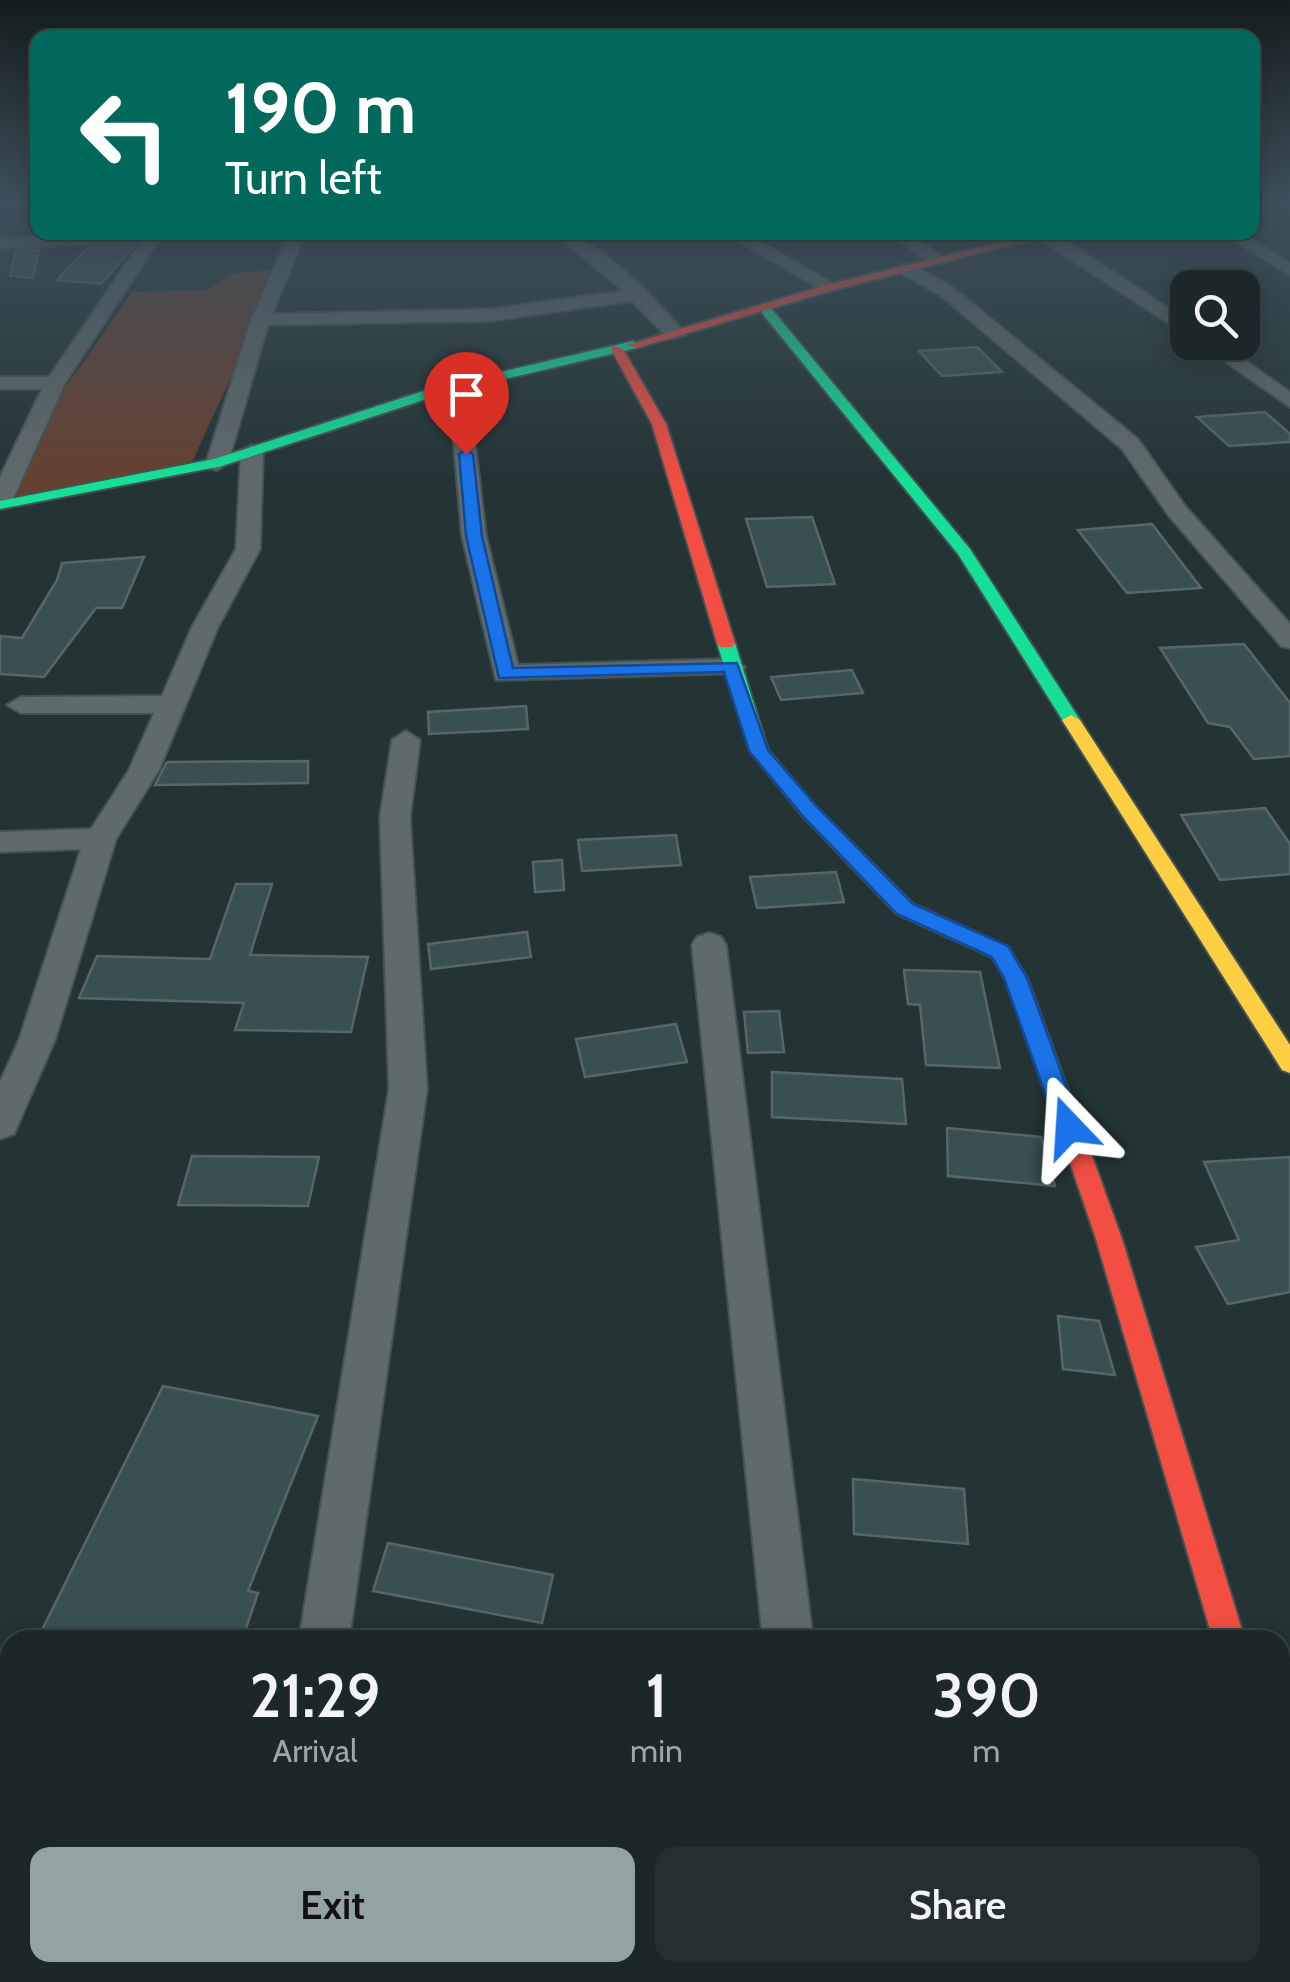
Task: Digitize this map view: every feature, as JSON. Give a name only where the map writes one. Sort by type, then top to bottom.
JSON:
[{"type":"street","points":[[0,503],[55,383],[113,296]]},
{"type":"street","points":[[217,462],[270,296]]},
{"type":"street","points":[[260,320],[492,316],[626,296]]},
{"type":"street","points":[[637,296],[676,335]]},
{"type":"street","points":[[0,503],[217,462],[441,390],[676,335],[804,296]]},
{"type":"street","points":[[953,296],[1130,444],[1177,510],[1290,640]]},
{"type":"street","points":[[1141,296],[1170,317]]},
{"type":"street","points":[[766,310],[964,552],[1290,1064]]},
{"type":"street","points":[[616,349],[660,424],[759,751],[810,811],[905,909],[1000,952],[1016,978],[1109,1239],[1225,1630]]},
{"type":"street","points":[[1231,360],[1290,402]]},
{"type":"street","points":[[0,383],[55,383]]},
{"type":"street","points":[[441,390],[461,410],[474,536],[506,674],[731,667]]},
{"type":"street","points":[[2,1114],[37,1040],[100,839],[144,770],[205,627],[248,549],[252,452]]},
{"type":"street","points":[[22,705],[170,704]]},
{"type":"street","points":[[326,1630],[408,1089],[395,817],[406,740]]},
{"type":"street","points":[[0,842],[100,839]]},
{"type":"street","points":[[710,945],[787,1630]]},
{"type":"shaded area","points":[[129,296],[268,296],[192,462],[0,506],[0,481]]},
{"type":"building","points":[[977,347],[1002,372],[942,376],[919,351]]},
{"type":"building","points":[[1265,412],[1290,434],[1290,442],[1229,446],[1197,417]]},
{"type":"building","points":[[812,517],[835,584],[767,587],[746,519]]},
{"type":"building","points":[[1152,524],[1201,588],[1127,593],[1078,530]]},
{"type":"building","points":[[144,557],[122,608],[96,608],[44,677],[0,674],[0,636],[22,638],[57,580],[62,563]]},
{"type":"building","points":[[1244,644],[1290,703],[1290,756],[1254,759],[1230,727],[1208,723],[1160,648]]},
{"type":"building","points":[[852,670],[863,693],[781,700],[771,677]]},
{"type":"building","points":[[526,706],[528,729],[429,734],[428,712]]},
{"type":"building","points":[[308,761],[308,783],[155,785],[167,762]]},
{"type":"building","points":[[1265,808],[1290,844],[1290,874],[1220,880],[1181,815]]},
{"type":"building","points":[[676,835],[681,865],[582,871],[578,840]]},
{"type":"building","points":[[562,860],[564,890],[535,892],[533,862]]},
{"type":"building","points":[[836,872],[844,902],[757,908],[750,877]]},
{"type":"building","points":[[236,884],[272,884],[250,955],[368,957],[351,1032],[235,1030],[244,1003],[79,998],[97,956],[210,959]]},
{"type":"building","points":[[527,932],[531,957],[431,969],[428,944]]},
{"type":"building","points":[[904,970],[980,972],[1000,1068],[926,1065],[920,1005],[908,1004]]},
{"type":"building","points":[[779,1011],[784,1052],[748,1053],[744,1012]]},
{"type":"building","points":[[676,1024],[687,1062],[585,1077],[576,1039]]},
{"type":"building","points":[[772,1072],[902,1079],[906,1124],[772,1117]]},
{"type":"building","points":[[947,1128],[1041,1137],[1055,1186],[948,1176]]},
{"type":"building","points":[[192,1156],[319,1157],[308,1206],[178,1205]]},
{"type":"building","points":[[1290,1157],[1290,1292],[1228,1304],[1196,1247],[1239,1240],[1204,1162]]},
{"type":"building","points":[[1058,1316],[1099,1321],[1115,1375],[1063,1369]]},
{"type":"building","points":[[163,1386],[318,1416],[248,1591],[258,1593],[245,1630],[42,1630]]},
{"type":"building","points":[[853,1479],[964,1489],[968,1544],[854,1534]]},
{"type":"building","points":[[388,1543],[553,1575],[542,1623],[373,1591]]},
{"type":"traffic: fast","points":[[766,310],[964,552],[1071,720]]},
{"type":"traffic: fast","points":[[0,505],[217,463],[441,390],[633,345]]},
{"type":"traffic: fast","points":[[726,643],[759,751],[809,811],[905,909],[1000,952],[1016,978],[1076,1145]]},
{"type":"traffic: slow","points":[[1071,720],[1290,1064]]},
{"type":"traffic: jam","points":[[633,345],[798,296]]},
{"type":"traffic: jam","points":[[617,349],[659,424],[726,643]]},
{"type":"traffic: jam","points":[[1076,1145],[1109,1239],[1226,1630]]},
{"type":"route","points":[[466,454],[474,536],[500,665],[506,674],[731,667],[759,751],[810,811],[905,909],[1000,952],[1016,978],[1069,1127]]}]
